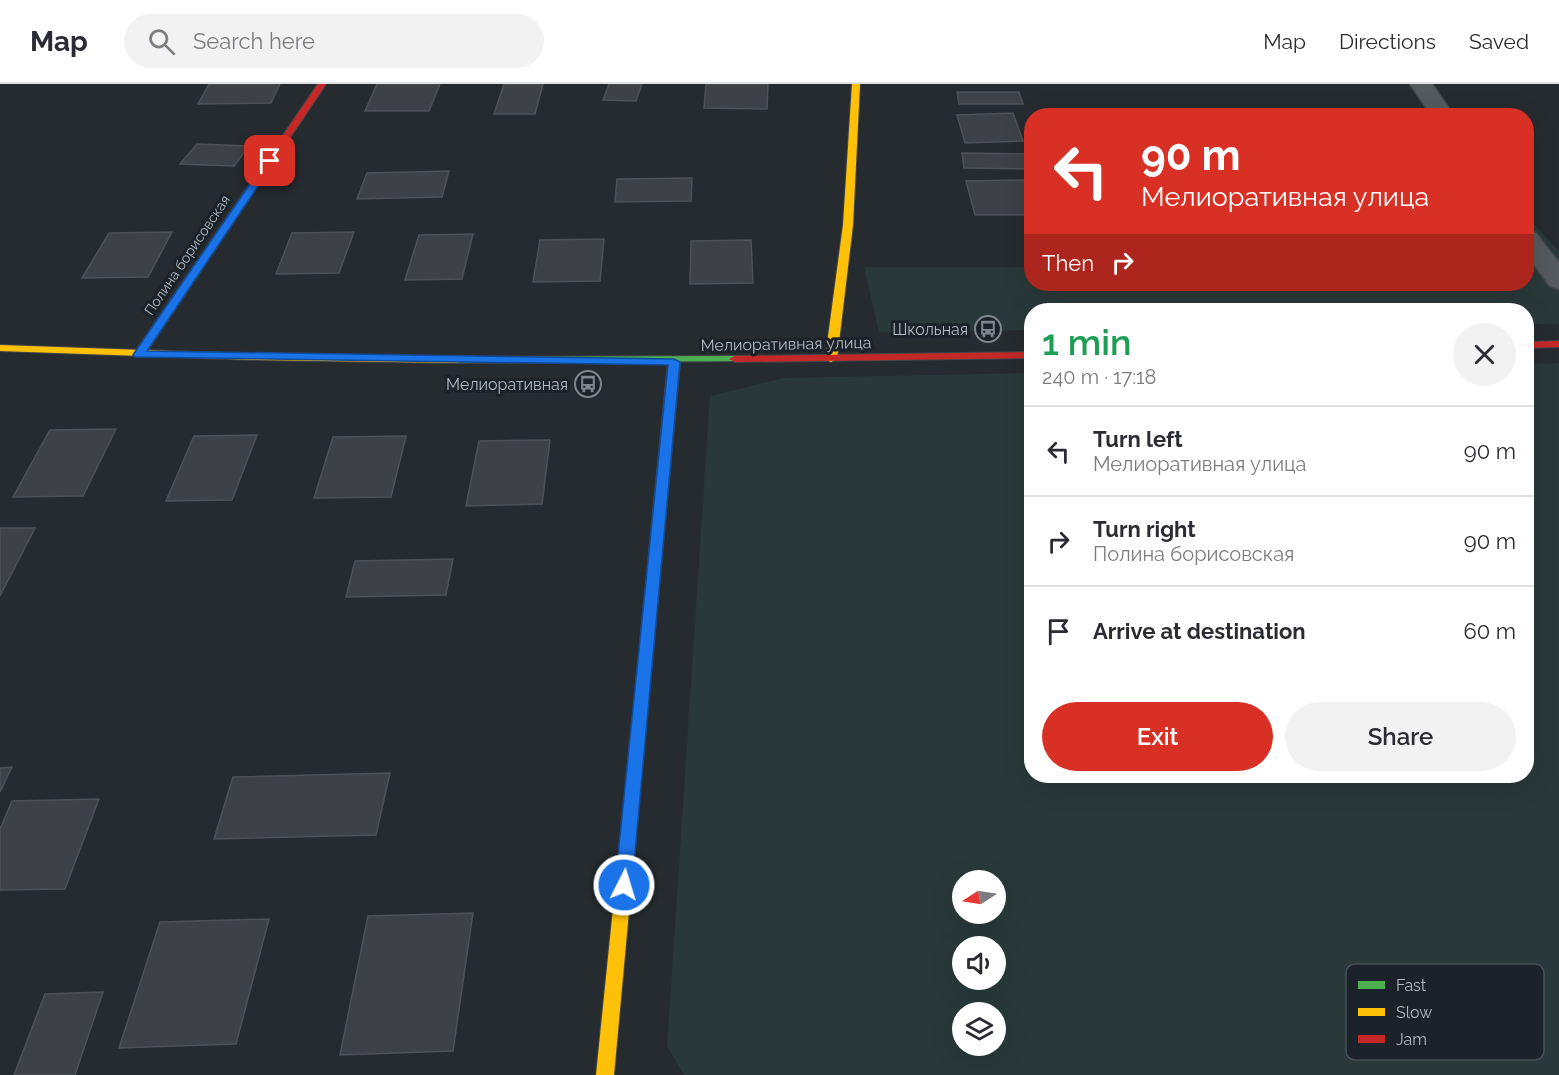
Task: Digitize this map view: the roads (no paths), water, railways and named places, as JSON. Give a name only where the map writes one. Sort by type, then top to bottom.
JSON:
[{"type":"street","name":"Полина борисовская","points":[[139,355],[322,84]]},
{"type":"street","points":[[831,359],[848,225],[856,84]]},
{"type":"street","points":[[1421,84],[1438,108]]},
{"type":"street","points":[[1534,247],[1559,281]]},
{"type":"street","points":[[1534,345],[1559,345]]},
{"type":"street","name":"Мелиоративная улица","points":[[0,348],[139,355],[674,362],[1024,355]]},
{"type":"street","points":[[605,1075],[674,362]]},
{"type":"place","name":"Школьная","points":[[988,329]]},
{"type":"place","name":"Мелиоративная","points":[[588,384]]}]
